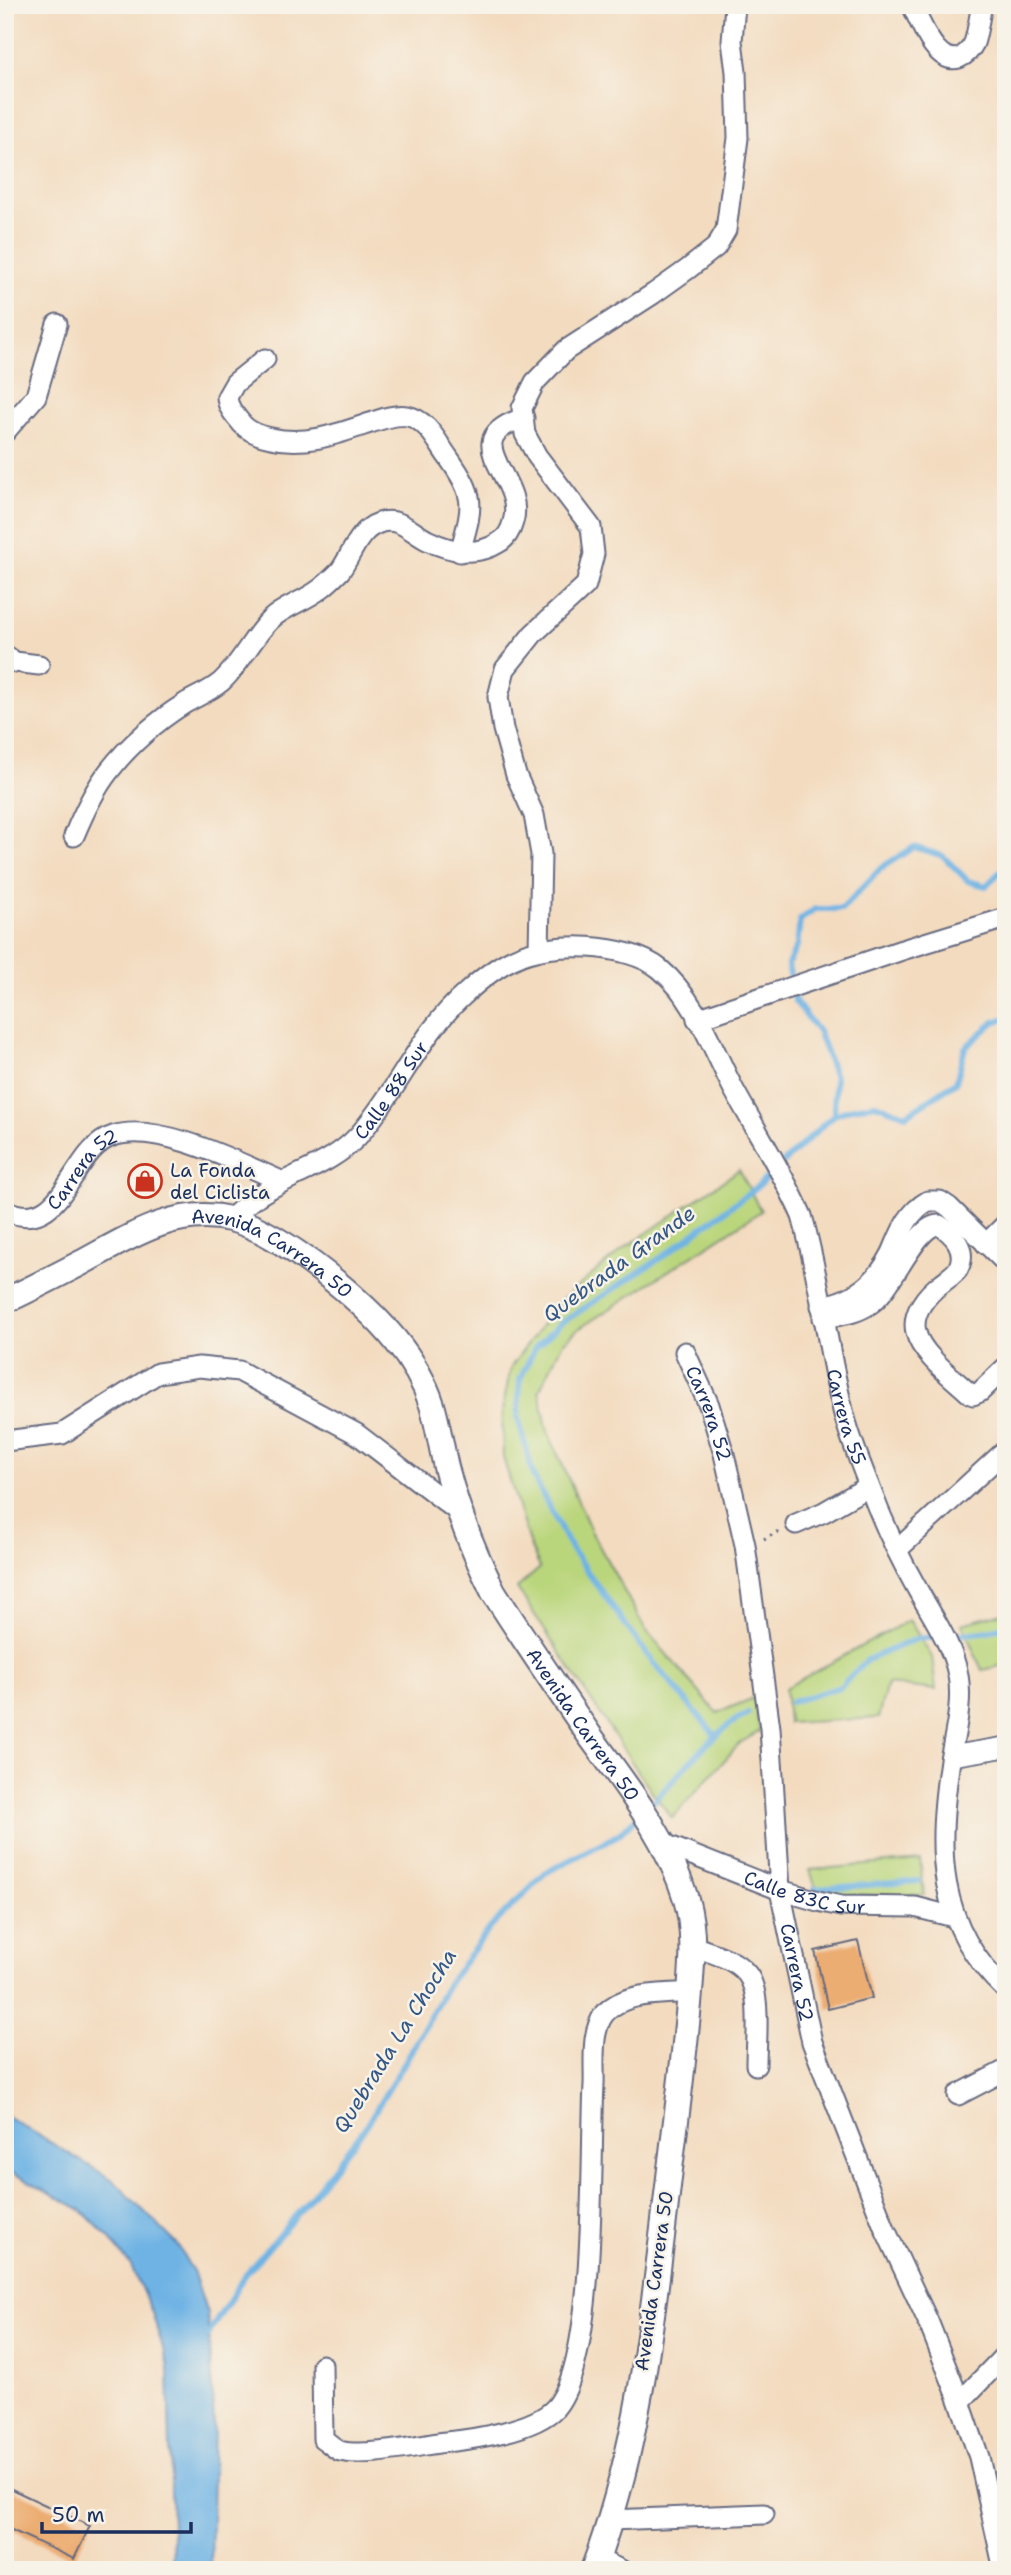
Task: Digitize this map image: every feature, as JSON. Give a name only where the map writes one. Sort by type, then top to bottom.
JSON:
[{"type":"main road","name":"Avenida Carrera 50","points":[[5,1301],[123,1239],[158,1224],[192,1217],[211,1216],[258,1229],[335,1281],[368,1310],[398,1342],[414,1366],[431,1404],[460,1513],[493,1591],[658,1835],[685,1897],[691,1920],[693,1946],[690,1992],[647,2342],[630,2436],[610,2520],[595,2564]]},
{"type":"street","points":[[539,950],[541,854],[534,815],[516,775],[503,729],[498,697],[505,668],[534,635],[586,585],[594,554],[591,527],[537,456],[525,434],[522,408],[535,382],[566,349],[688,269],[716,247],[726,230],[738,138],[732,41],[735,5]]},
{"type":"street","points":[[912,5],[935,48],[944,57],[955,59],[969,51],[982,5]]},
{"type":"street","points":[[5,432],[36,396],[57,324]]},
{"type":"street","points":[[265,359],[235,383],[227,397],[232,412],[246,429],[257,434],[283,440],[313,440],[398,415],[414,418],[427,428],[461,476],[469,493],[470,515],[460,552]]},
{"type":"street","points":[[74,836],[85,810],[109,771],[122,757],[160,722],[185,703],[204,694],[233,670],[249,644],[272,618],[320,590],[339,572],[368,529],[384,522],[402,524],[428,540],[460,552],[480,551],[498,544],[511,529],[516,511],[494,454],[492,441],[494,434],[503,425],[524,418]]},
{"type":"street","points":[[5,655],[15,662],[39,666]]},
{"type":"street","points":[[697,1019],[1006,918]]},
{"type":"street","name":"Carrera 55","points":[[539,950],[581,947],[610,949],[639,956],[658,967],[672,980],[690,1004],[802,1216],[810,1243],[845,1418],[869,1486],[897,1550],[938,1626],[958,1675],[959,1696],[942,1838],[944,1870],[954,1917],[981,1964],[1006,1990]]},
{"type":"street","name":"Calle 88 Sur","points":[[231,1220],[242,1206],[281,1181],[318,1165],[344,1149],[367,1125],[441,1017],[489,973],[514,958],[539,950]]},
{"type":"street","name":"Carrera 52","points":[[5,1210],[26,1216],[51,1206],[98,1144],[111,1136],[126,1133],[158,1135],[214,1151],[281,1181]]},
{"type":"street","points":[[822,1312],[855,1296],[870,1284],[890,1257],[909,1216],[928,1200],[940,1201],[949,1207],[1006,1264]]},
{"type":"street","points":[[822,1312],[861,1310],[873,1303],[894,1278],[924,1230],[933,1224],[939,1224],[958,1241],[961,1255],[958,1270],[932,1291],[918,1310],[915,1325],[919,1342],[973,1395],[1006,1367]]},
{"type":"street","points":[[986,1244],[1006,1224]]},
{"type":"street","name":"Carrera 52","points":[[685,1352],[709,1405],[746,1545],[770,1728],[780,1890],[812,2042],[885,2229],[928,2321],[960,2402],[979,2457],[1004,2570]]},
{"type":"street","points":[[5,1441],[62,1434],[158,1373],[199,1367],[239,1371],[357,1434],[460,1513]]},
{"type":"street","points":[[897,1550],[1006,1450]]},
{"type":"street","points":[[796,1524],[824,1512],[869,1486]]},
{"type":"street","points":[[951,1756],[1006,1747]]},
{"type":"street","name":"Calle 83C Sur","points":[[658,1835],[780,1890],[841,1906],[915,1907],[954,1917]]},
{"type":"street","points":[[693,1946],[727,1958],[746,1972],[753,1984],[756,2004],[756,2065]]},
{"type":"street","points":[[322,2365],[323,2439],[340,2451],[370,2452],[462,2440],[541,2420],[556,2407],[572,2376],[582,2326],[590,2236],[597,2030],[604,2014],[619,2002],[631,1998],[690,1992]]},
{"type":"street","points":[[958,2095],[1006,2070]]},
{"type":"street","points":[[960,2402],[1006,2354]]},
{"type":"street","points":[[610,2520],[764,2514]]},
{"type":"street","points":[[595,2564],[621,2570]]},
{"type":"path","points":[[763,1541],[769,1535],[796,1524]]},
{"type":"green space","points":[[739,1170],[761,1211],[577,1330],[562,1344],[539,1391],[548,1432],[591,1531],[645,1629],[717,1713],[754,1698],[760,1731],[740,1743],[672,1818],[647,1785],[517,1588],[540,1568],[530,1546],[503,1457],[502,1412],[511,1367],[558,1303],[622,1250]]},
{"type":"green space","points":[[1006,1612],[1006,1665],[982,1670],[962,1624]]},
{"type":"green space","points":[[909,1620],[932,1657],[936,1690],[887,1684],[878,1718],[788,1723],[785,1688]]},
{"type":"green space","points":[[920,1860],[924,1895],[818,1895],[810,1870]]},
{"type":"water","points":[[5,2115],[113,2180],[177,2244],[194,2274],[207,2313],[214,2421],[211,2570],[173,2570],[168,2365],[152,2312],[131,2266],[109,2238],[80,2209],[5,2169]]},
{"type":"building","points":[[858,1941],[872,1998],[828,2009],[815,1951]]},
{"type":"building","points":[[5,2486],[90,2526],[74,2559],[5,2527]]},
{"type":"waterway","points":[[834,1115],[835,1077],[819,1033],[795,1001],[788,964],[797,946],[800,920],[815,909],[842,909],[881,868],[914,847],[943,856],[968,881],[986,886],[1006,866]]},
{"type":"waterway","name":"Quebrada Grande","points":[[715,1735],[648,1656],[571,1549],[534,1478],[518,1417],[520,1379],[535,1348],[560,1324],[662,1257],[757,1187],[834,1115],[875,1104],[906,1115],[956,1082],[965,1048],[994,1022],[1006,1018]]},
{"type":"waterway","points":[[791,1702],[840,1687],[867,1660],[916,1639],[1006,1627]]},
{"type":"waterway","points":[[647,1808],[707,1744],[748,1713]]},
{"type":"waterway","name":"Quebrada La Chocha","points":[[206,2338],[245,2275],[304,2206],[364,2129],[449,1982],[491,1927],[545,1873],[618,1835],[639,1815]]},
{"type":"waterway","name":"Quebrada La Chocha","points":[[815,1889],[919,1881]]},
{"type":"place","name":"La Fonda del Ciclista","points":[[145,1181]]}]
